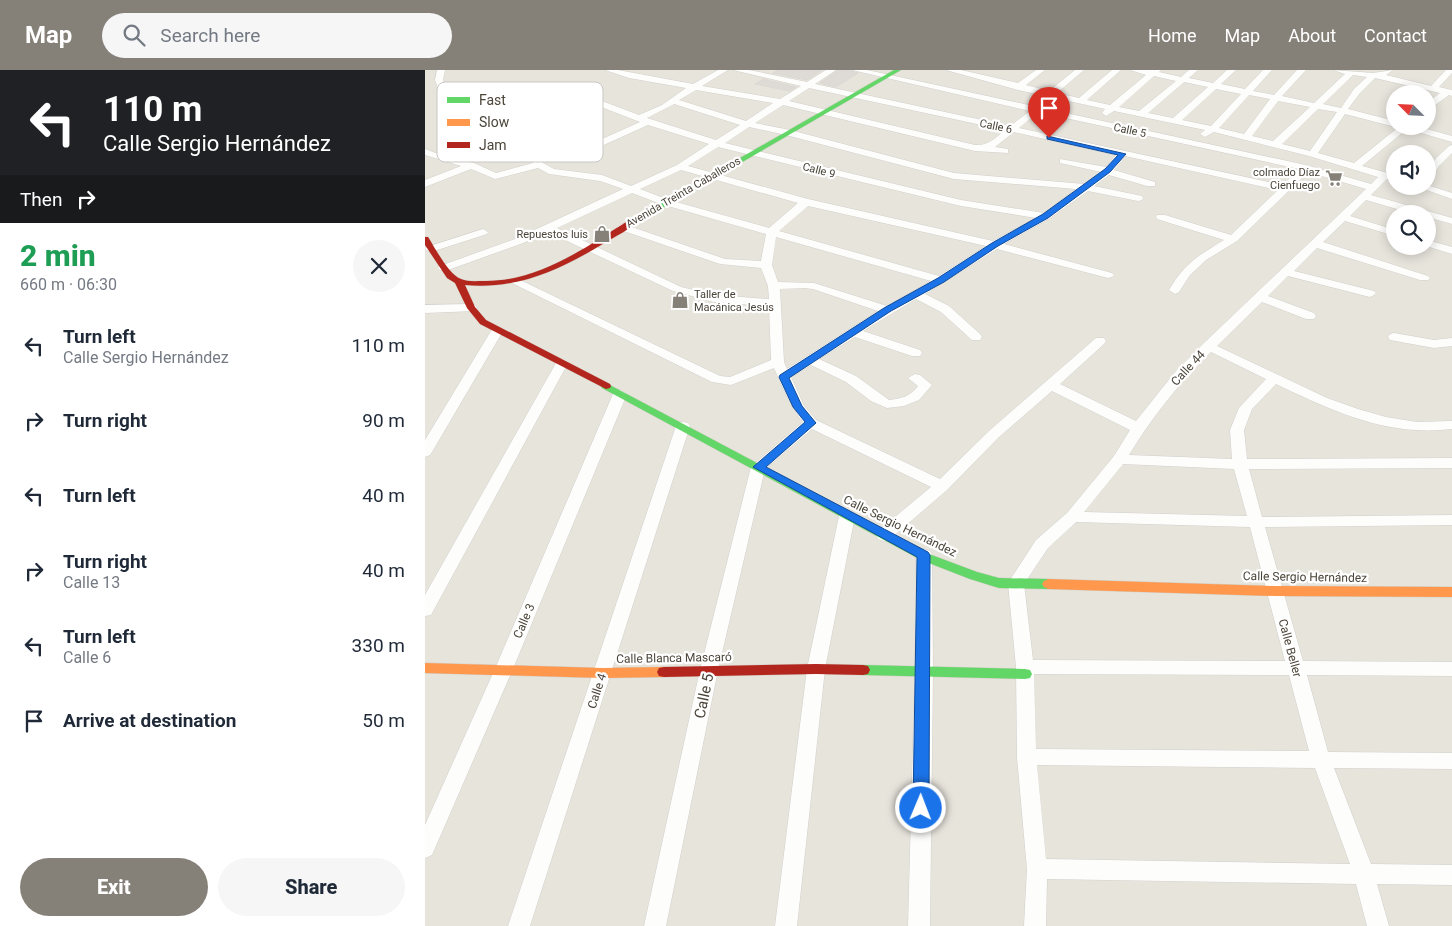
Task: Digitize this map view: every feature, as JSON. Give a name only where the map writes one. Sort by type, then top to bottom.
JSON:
[{"type":"street","points":[[609,70],[694,88],[780,102],[975,148],[1005,151]]},
{"type":"street","points":[[645,78],[663,70]]},
{"type":"street","points":[[603,141],[644,120],[671,101],[724,70]]},
{"type":"street","name":"Calle 6","points":[[737,70],[1285,188]]},
{"type":"street","points":[[444,268],[487,254],[549,228],[680,167],[832,70]]},
{"type":"street","name":"Calle 5","points":[[856,70],[1306,168],[1404,205]]},
{"type":"street","name":"Avenida Treinta Caballeros","points":[[459,282],[483,284],[510,281],[556,266],[750,153],[898,70]]},
{"type":"street","points":[[950,70],[1080,101],[1213,129],[1312,154],[1386,177]]},
{"type":"street","points":[[981,78],[993,70]]},
{"type":"street","points":[[1018,87],[1041,70]]},
{"type":"street","points":[[1050,94],[1080,70]]},
{"type":"street","points":[[1080,101],[1117,70]]},
{"type":"street","points":[[1134,70],[1154,72],[1182,80],[1344,111],[1386,122]]},
{"type":"street","points":[[1141,114],[1194,70]]},
{"type":"street","points":[[1175,121],[1232,70]]},
{"type":"street","points":[[1191,143],[1213,129],[1268,70]]},
{"type":"street","points":[[1246,138],[1275,99],[1302,70]]},
{"type":"street","points":[[1337,70],[1373,75],[1416,85]]},
{"type":"street","points":[[1312,154],[1357,91],[1373,75],[1382,74],[1389,70]]},
{"type":"street","points":[[1436,86],[1450,70]]},
{"type":"street","points":[[1096,123],[1154,72]]},
{"type":"street","points":[[1275,145],[1351,72]]},
{"type":"street","points":[[1436,90],[1449,92]]},
{"type":"street","points":[[1436,101],[1449,92]]},
{"type":"street","points":[[671,101],[747,124],[787,132],[962,177],[1085,187],[1139,198]]},
{"type":"street","name":"Calle 9","points":[[603,105],[715,144],[750,153],[961,203],[1045,216]]},
{"type":"street","points":[[984,148],[1013,130],[1036,110]]},
{"type":"street","points":[[1436,134],[1452,138]]},
{"type":"street","points":[[1355,167],[1394,135]]},
{"type":"street","points":[[1436,164],[1452,148]]},
{"type":"street","points":[[425,152],[437,157]]},
{"type":"street","points":[[783,377],[887,310],[941,280],[995,244],[1045,216],[1108,170],[1123,154]]},
{"type":"street","points":[[1063,161],[1108,170],[1151,184]]},
{"type":"street","points":[[457,162],[471,165],[495,176],[539,165]]},
{"type":"street","points":[[538,162],[539,165],[552,172],[602,178],[665,202],[941,280]]},
{"type":"street","points":[[425,184],[471,165]]},
{"type":"street","points":[[680,167],[806,202],[995,244],[1108,275]]},
{"type":"street","points":[[1175,290],[1185,273],[1202,258],[1233,239],[1306,168]]},
{"type":"street","name":"Calle 44","points":[[1017,583],[1043,544],[1072,517],[1119,459],[1138,428],[1181,374],[1285,272],[1317,244],[1368,191],[1386,180]]},
{"type":"street","points":[[1436,191],[1452,196]]},
{"type":"street","points":[[806,202],[773,231],[766,265],[774,286],[778,362],[783,377],[798,407],[811,423],[942,486]]},
{"type":"street","points":[[1161,217],[1233,239]]},
{"type":"street","points":[[1344,217],[1386,230]]},
{"type":"street","name":"Calle 5","points":[[1436,217],[1452,221]]},
{"type":"street","points":[[622,227],[724,262],[766,265]]},
{"type":"street","points":[[549,228],[693,295],[722,300],[776,303]]},
{"type":"street","points":[[428,244],[483,232]]},
{"type":"street","name":"Calle Sergio Hernández","points":[[428,244],[444,268],[454,280],[459,282],[470,305],[483,322],[497,331],[683,426],[884,536],[923,555],[982,579],[999,583],[1275,591],[1452,592]]},
{"type":"street","points":[[1317,244],[1423,278]]},
{"type":"street","points":[[1436,246],[1452,251]]},
{"type":"street","points":[[1285,272],[1370,293]]},
{"type":"street","points":[[425,309],[470,305],[482,291],[510,281],[717,380],[731,381],[778,362]]},
{"type":"street","points":[[774,286],[814,286],[887,310]]},
{"type":"street","points":[[915,294],[945,309],[976,337]]},
{"type":"street","points":[[1259,297],[1310,316]]},
{"type":"street","points":[[425,452],[497,331]]},
{"type":"street","points":[[853,332],[916,353]]},
{"type":"street","points":[[1394,337],[1434,344],[1452,342]]},
{"type":"street","points":[[884,536],[942,486],[994,434],[1100,340]]},
{"type":"street","points":[[1208,346],[1322,401],[1370,416],[1417,426],[1452,425]]},
{"type":"street","points":[[810,360],[851,379],[887,404],[915,397],[922,392],[925,385],[915,378]]},
{"type":"street","points":[[425,610],[562,363]]},
{"type":"street","name":"Calle Beller","points":[[1275,377],[1246,408],[1237,430],[1240,464],[1321,759],[1364,874],[1378,926]]},
{"type":"street","points":[[1051,385],[1138,428]]},
{"type":"street","name":"Calle 3","points":[[425,848],[503,672],[620,394]]},
{"type":"street","points":[[759,467],[811,423]]},
{"type":"street","name":"Calle 4","points":[[519,926],[683,426]]},
{"type":"street","points":[[1119,459],[1240,464],[1452,463]]},
{"type":"street","name":"Calle 5","points":[[655,926],[709,670],[759,467]]},
{"type":"street","points":[[786,926],[816,669],[847,516]]},
{"type":"street","points":[[1072,517],[1256,522],[1452,520]]},
{"type":"street","points":[[919,926],[924,671],[923,555]]},
{"type":"street","points":[[1017,583],[1025,671],[1027,757],[1037,869],[1035,926]]},
{"type":"street","points":[[1025,671],[1295,667],[1452,669]]},
{"type":"street","name":"Calle Blanca Mascaró","points":[[425,668],[503,672],[603,673],[816,669],[1025,671]]},
{"type":"street","points":[[1027,757],[1452,761]]},
{"type":"street","points":[[1037,869],[1452,875]]},
{"type":"shaded area","points":[[425,70],[1452,70],[1452,926],[425,926]]},
{"type":"building","points":[[778,70],[822,70],[807,80],[773,73]]},
{"type":"building","points":[[838,70],[850,70],[858,73],[836,87],[820,83]]},
{"type":"building","points":[[763,79],[796,87],[789,91],[755,84]]},
{"type":"traffic: fast","points":[[634,221],[898,70]]},
{"type":"traffic: fast","points":[[606,386],[925,557],[974,576],[999,583],[1048,584]]},
{"type":"traffic: fast","points":[[863,670],[1025,674]]},
{"type":"traffic: slow","points":[[1048,584],[1275,591],[1452,592]]},
{"type":"traffic: slow","points":[[425,668],[603,673],[664,672]]},
{"type":"traffic: jam","points":[[459,282],[499,283],[529,277],[561,264],[634,221]]},
{"type":"traffic: jam","points":[[425,239],[450,276],[459,282],[471,308],[483,322],[606,386]]},
{"type":"traffic: jam","points":[[664,672],[863,670]]},
{"type":"place","name":"colmado Díaz Cienfuego","points":[[1334,178]]},
{"type":"place","name":"Repuestos luis","points":[[602,234]]},
{"type":"place","name":"Taller de Macánica Jesús","points":[[680,300]]},
{"type":"route","points":[[921,808],[924,671],[923,555],[884,536],[759,467],[811,423],[798,407],[783,377],[887,310],[941,280],[995,244],[1045,216],[1107,171],[1123,154],[1049,138]]}]
